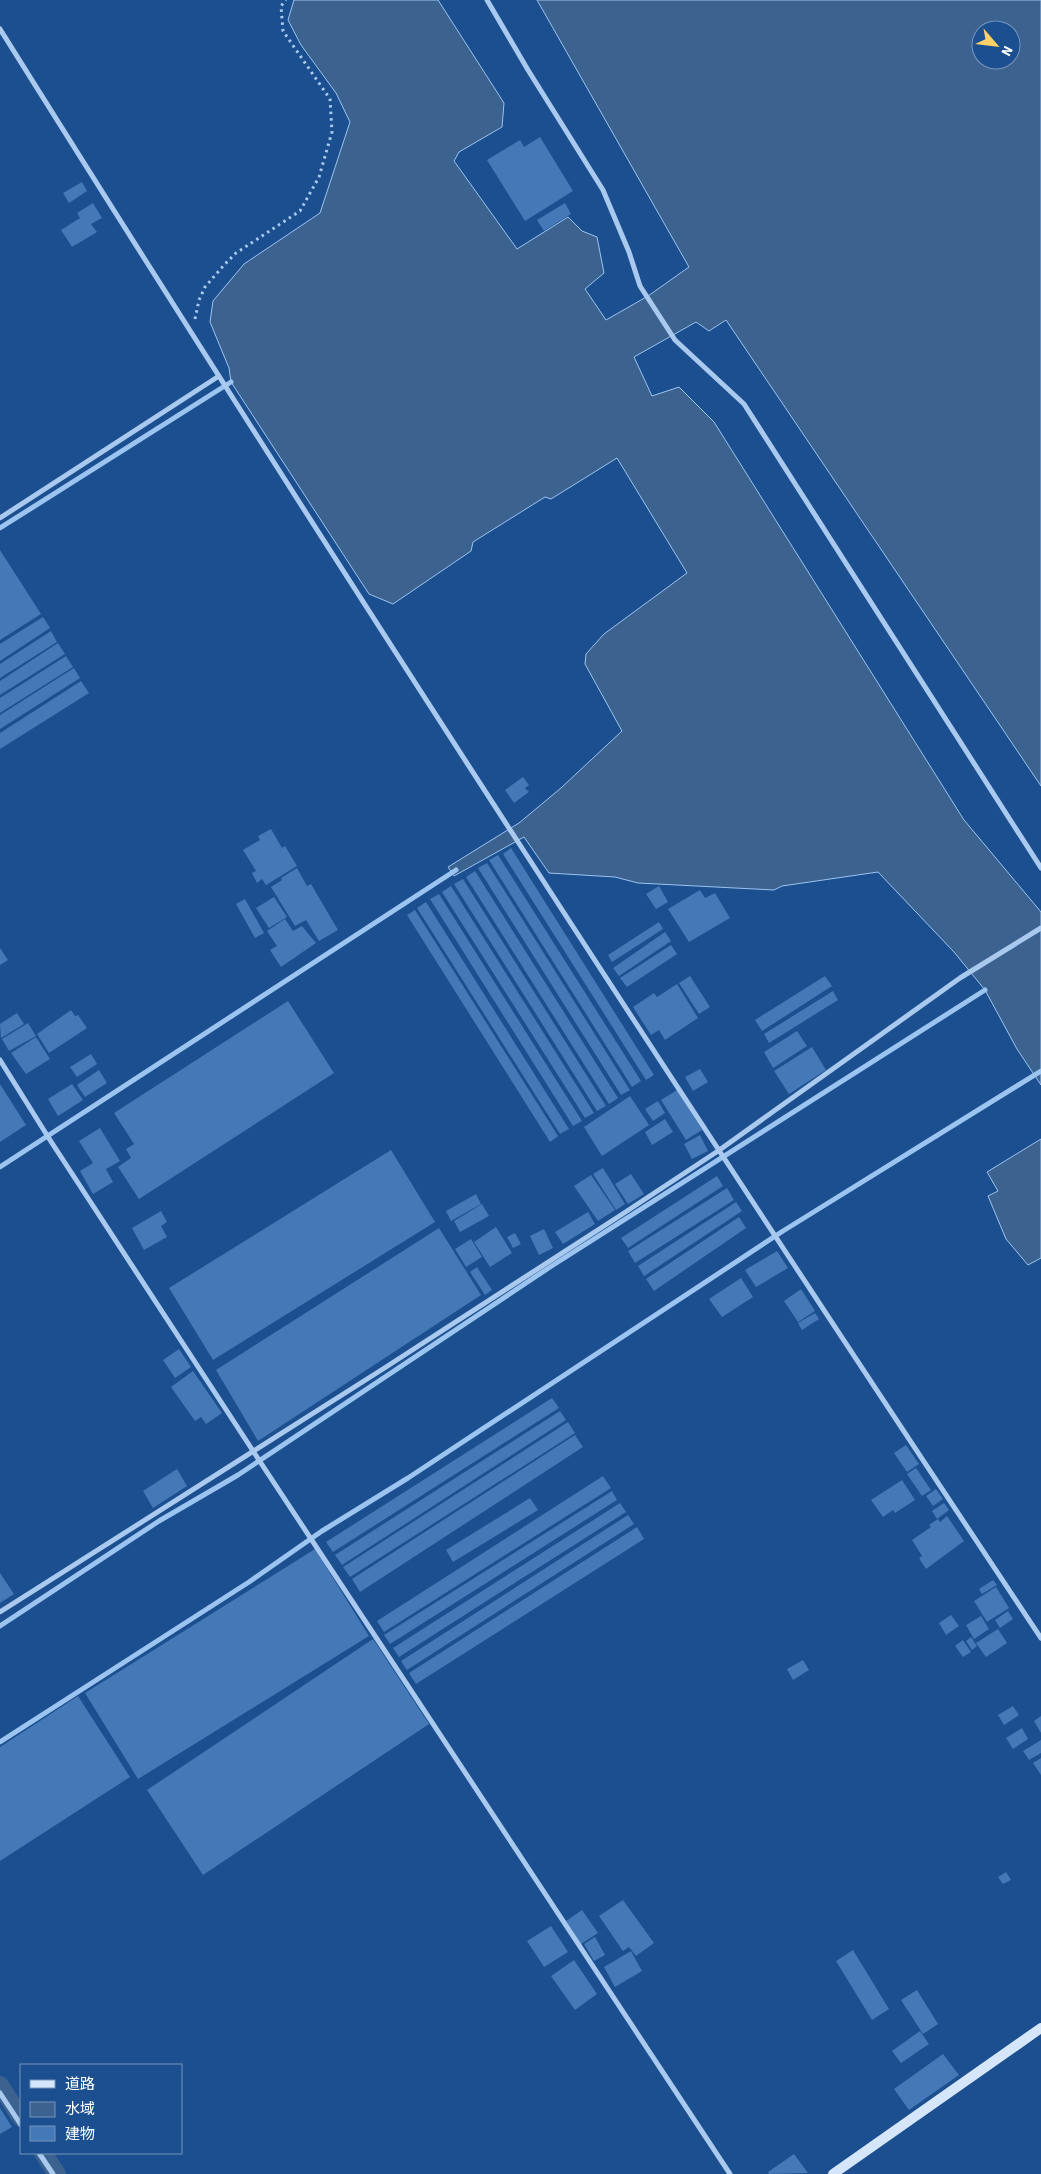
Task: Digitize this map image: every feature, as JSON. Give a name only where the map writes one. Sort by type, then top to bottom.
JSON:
[{"type":"main road","points":[[833,2174],[1041,2028]]},
{"type":"street","points":[[487,0],[603,190],[629,252],[640,286],[675,340],[744,404],[1041,868]]},
{"type":"street","points":[[0,29],[222,382],[508,826],[771,1231],[1041,1638]]},
{"type":"street","points":[[0,518],[219,376]]},
{"type":"street","points":[[0,1612],[254,1453],[718,1150],[960,978],[1041,928]]},
{"type":"street","points":[[0,1060],[254,1453],[730,2174]]},
{"type":"street","points":[[0,2093],[20,2123]]},
{"type":"street","points":[[41,2154],[53,2174]]},
{"type":"path","points":[[195,320],[199,300],[206,287],[224,265],[236,253],[300,211],[319,177],[332,132],[330,99],[283,31],[280,6],[286,0]]},
{"type":"water","points":[[294,0],[438,0],[504,103],[502,127],[459,152],[454,161],[517,249],[568,217],[582,231],[597,237],[604,273],[585,289],[606,320],[648,296],[689,267],[537,0],[1041,0],[1041,786],[726,320],[709,331],[696,322],[634,357],[652,396],[679,387],[714,422],[964,820],[1041,912],[1041,1085],[1017,1049],[985,990],[954,952],[878,872],[782,886],[774,890],[638,883],[615,877],[549,873],[524,837],[454,876],[448,867],[519,823],[561,788],[622,731],[585,664],[586,654],[604,634],[687,573],[617,458],[551,499],[545,497],[473,542],[471,551],[393,604],[369,594],[231,382],[229,368],[210,322],[213,301],[244,264],[320,213],[350,122],[336,93],[301,45],[288,20]]},
{"type":"water","points":[[1041,1139],[1041,1258],[1028,1265],[1006,1239],[988,1196],[998,1191],[987,1172]]},
{"type":"building","points":[[540,137],[573,191],[525,221],[487,160],[520,140],[524,147]]},
{"type":"building","points":[[82,182],[87,191],[69,203],[63,193]]},
{"type":"building","points":[[93,203],[102,218],[91,224],[97,232],[72,247],[61,230],[80,218],[77,213]]},
{"type":"building","points":[[565,203],[571,214],[544,231],[537,220]]},
{"type":"building","points":[[0,550],[41,614],[0,640]]},
{"type":"building","points":[[43,617],[50,628],[0,661],[0,644]]},
{"type":"building","points":[[51,631],[57,642],[0,678],[0,664]]},
{"type":"building","points":[[58,643],[65,654],[0,695],[0,681]]},
{"type":"building","points":[[66,656],[73,667],[0,713],[0,698]]},
{"type":"building","points":[[74,668],[80,678],[0,729],[0,715]]},
{"type":"building","points":[[81,681],[89,693],[0,749],[0,733]]},
{"type":"building","points":[[523,777],[529,785],[525,788],[529,792],[514,803],[505,790]]},
{"type":"building","points":[[271,829],[282,848],[285,846],[297,866],[266,885],[262,879],[257,883],[252,873],[256,871],[243,850],[260,840],[258,836]]},
{"type":"building","points":[[511,848],[654,1075],[646,1080],[503,854]]},
{"type":"building","points":[[498,855],[641,1081],[632,1087],[489,860]]},
{"type":"building","points":[[487,863],[630,1090],[621,1095],[478,868]]},
{"type":"building","points":[[297,868],[307,886],[311,884],[338,930],[319,941],[306,920],[295,926],[271,887]]},
{"type":"building","points":[[475,871],[618,1098],[609,1104],[466,877]]},
{"type":"building","points":[[463,879],[606,1106],[597,1111],[454,884]]},
{"type":"building","points":[[451,886],[594,1113],[585,1118],[442,892]]},
{"type":"building","points":[[659,886],[668,902],[656,909],[646,894]]},
{"type":"building","points":[[700,890],[705,898],[715,893],[730,918],[689,942],[668,909]]},
{"type":"building","points":[[439,894],[582,1121],[573,1126],[430,899]]},
{"type":"building","points":[[274,897],[287,917],[269,928],[256,908]]},
{"type":"building","points":[[245,899],[264,933],[255,938],[236,904]]},
{"type":"building","points":[[426,902],[569,1129],[560,1134],[417,908]]},
{"type":"building","points":[[415,910],[558,1136],[550,1142],[407,915]]},
{"type":"building","points":[[285,919],[293,931],[302,926],[316,943],[281,967],[270,950],[277,946],[267,931]]},
{"type":"building","points":[[659,922],[663,929],[612,962],[608,955]]},
{"type":"building","points":[[665,932],[671,941],[619,976],[613,968]]},
{"type":"building","points":[[671,945],[677,954],[627,987],[620,978]]},
{"type":"building","points":[[0,948],[8,960],[0,965]]},
{"type":"building","points":[[690,976],[710,1007],[699,1014],[679,983]]},
{"type":"building","points":[[825,976],[832,986],[762,1031],[755,1020]]},
{"type":"building","points":[[677,984],[698,1018],[665,1040],[659,1030],[651,1035],[633,1007],[654,993],[657,997]]},
{"type":"building","points":[[833,991],[838,1000],[769,1043],[764,1034]]},
{"type":"building","points":[[288,1001],[334,1073],[139,1199],[118,1167],[131,1158],[126,1149],[134,1144],[114,1113]]},
{"type":"building","points":[[71,1010],[75,1016],[78,1015],[87,1028],[49,1053],[37,1034]]},
{"type":"building","points":[[17,1013],[24,1024],[1,1038],[0,1024]]},
{"type":"building","points":[[28,1023],[36,1036],[9,1051],[2,1039]]},
{"type":"building","points":[[797,1031],[807,1046],[773,1068],[764,1052]]},
{"type":"building","points":[[36,1037],[50,1059],[26,1074],[11,1053]]},
{"type":"building","points":[[812,1047],[826,1070],[789,1094],[774,1071]]},
{"type":"building","points":[[91,1054],[97,1064],[77,1077],[70,1067]]},
{"type":"building","points":[[700,1069],[708,1082],[693,1091],[685,1077]]},
{"type":"building","points":[[99,1070],[107,1083],[85,1097],[77,1085]]},
{"type":"building","points":[[0,1084],[26,1125],[0,1142]]},
{"type":"building","points":[[72,1084],[83,1100],[58,1116],[48,1099]]},
{"type":"building","points":[[677,1090],[702,1130],[686,1140],[661,1100]]},
{"type":"building","points":[[630,1096],[649,1125],[602,1156],[584,1127]]},
{"type":"building","points":[[658,1101],[665,1113],[653,1121],[645,1109]]},
{"type":"building","points":[[665,1119],[673,1132],[652,1145],[645,1132]]},
{"type":"building","points":[[100,1128],[120,1161],[106,1169],[113,1182],[93,1194],[80,1171],[93,1163],[79,1141]]},
{"type":"building","points":[[700,1135],[708,1151],[692,1159],[684,1144]]},
{"type":"building","points":[[391,1150],[435,1222],[213,1360],[169,1288]]},
{"type":"building","points":[[603,1168],[625,1204],[616,1210],[593,1174]]},
{"type":"building","points":[[631,1174],[644,1194],[628,1204],[615,1184]]},
{"type":"building","points":[[591,1175],[615,1210],[598,1221],[574,1186]]},
{"type":"building","points":[[717,1176],[723,1186],[628,1248],[621,1238]]},
{"type":"building","points":[[727,1188],[734,1200],[635,1263],[628,1251]]},
{"type":"building","points":[[476,1194],[481,1204],[451,1221],[446,1211]]},
{"type":"building","points":[[736,1202],[742,1211],[644,1276],[638,1266]]},
{"type":"building","points":[[482,1204],[489,1216],[460,1232],[454,1221]]},
{"type":"building","points":[[161,1211],[167,1222],[161,1226],[167,1237],[144,1250],[132,1228]]},
{"type":"building","points":[[588,1212],[595,1224],[563,1244],[555,1232]]},
{"type":"building","points":[[739,1217],[746,1228],[654,1291],[646,1279]]},
{"type":"building","points":[[496,1227],[512,1253],[490,1267],[474,1242]]},
{"type":"building","points":[[439,1228],[481,1295],[258,1441],[216,1370]]},
{"type":"building","points":[[544,1229],[553,1248],[539,1255],[530,1236]]},
{"type":"building","points":[[515,1233],[521,1244],[513,1248],[507,1237]]},
{"type":"building","points":[[471,1239],[482,1257],[466,1267],[455,1249]]},
{"type":"building","points":[[777,1251],[788,1268],[756,1287],[745,1270]]},
{"type":"building","points":[[477,1267],[492,1290],[485,1295],[470,1272]]},
{"type":"building","points":[[741,1278],[753,1297],[722,1317],[709,1299]]},
{"type":"building","points":[[801,1289],[815,1311],[798,1322],[784,1301]]},
{"type":"building","points":[[815,1313],[819,1319],[802,1330],[798,1323]]},
{"type":"building","points":[[179,1349],[191,1367],[175,1378],[163,1360]]},
{"type":"building","points":[[193,1371],[222,1413],[206,1424],[201,1417],[195,1421],[171,1387]]},
{"type":"building","points":[[552,1398],[559,1408],[333,1552],[326,1542]]},
{"type":"building","points":[[560,1411],[566,1420],[342,1565],[335,1555]]},
{"type":"building","points":[[568,1422],[575,1433],[350,1577],[343,1567]]},
{"type":"building","points":[[575,1435],[583,1447],[360,1592],[352,1579]]},
{"type":"building","points":[[906,1445],[919,1464],[907,1472],[894,1453]]},
{"type":"building","points":[[916,1468],[931,1490],[922,1496],[907,1474]]},
{"type":"building","points":[[177,1469],[187,1486],[153,1508],[143,1491]]},
{"type":"building","points":[[603,1476],[611,1488],[384,1632],[377,1621]]},
{"type":"building","points":[[902,1480],[915,1500],[895,1513],[893,1510],[883,1517],[871,1500]]},
{"type":"building","points":[[936,1489],[943,1499],[933,1506],[926,1496]]},
{"type":"building","points":[[612,1491],[617,1500],[390,1644],[384,1635]]},
{"type":"building","points":[[530,1498],[538,1510],[453,1562],[446,1550]]},
{"type":"building","points":[[620,1503],[626,1512],[399,1657],[393,1648]]},
{"type":"building","points":[[944,1503],[949,1510],[937,1519],[932,1511]]},
{"type":"building","points":[[628,1515],[634,1524],[407,1670],[401,1661]]},
{"type":"building","points":[[947,1516],[964,1541],[926,1569],[919,1558],[922,1556],[912,1540],[931,1527],[929,1525],[938,1519],[940,1522]]},
{"type":"building","points":[[637,1527],[644,1539],[416,1684],[409,1673]]},
{"type":"building","points":[[315,1549],[369,1636],[138,1779],[85,1693]]},
{"type":"building","points":[[0,1573],[14,1594],[0,1603]]},
{"type":"building","points":[[993,1580],[997,1585],[982,1594],[979,1589]]},
{"type":"building","points":[[996,1587],[1009,1608],[987,1622],[974,1601]]},
{"type":"building","points":[[1008,1611],[1013,1619],[1000,1628],[995,1620]]},
{"type":"building","points":[[951,1615],[959,1626],[946,1635],[939,1623]]},
{"type":"building","points":[[981,1616],[989,1629],[974,1639],[966,1625]]},
{"type":"building","points":[[998,1629],[1007,1643],[986,1657],[976,1643]]},
{"type":"building","points":[[971,1637],[977,1646],[972,1650],[966,1641]]},
{"type":"building","points":[[373,1639],[429,1724],[203,1875],[147,1790]]},
{"type":"building","points":[[963,1640],[971,1652],[963,1657],[955,1646]]},
{"type":"building","points":[[803,1660],[809,1670],[793,1680],[787,1669]]},
{"type":"building","points":[[78,1696],[130,1777],[0,1861],[0,1747]]},
{"type":"building","points":[[1013,1706],[1019,1715],[1004,1725],[998,1715]]},
{"type":"building","points":[[1041,1716],[1041,1733],[1034,1721]]},
{"type":"building","points":[[1022,1728],[1028,1739],[1013,1749],[1006,1738]]},
{"type":"building","points":[[1041,1740],[1041,1753],[1029,1760],[1023,1751]]},
{"type":"building","points":[[1041,1758],[1041,1775],[1033,1763]]},
{"type":"building","points":[[1006,1872],[1011,1880],[1003,1884],[998,1877]]},
{"type":"building","points":[[623,1900],[654,1943],[636,1956],[629,1947],[623,1951],[599,1916]]},
{"type":"building","points":[[582,1910],[598,1933],[581,1944],[566,1921]]},
{"type":"building","points":[[551,1926],[568,1952],[544,1967],[527,1941]]},
{"type":"building","points":[[595,1937],[605,1955],[594,1961],[584,1944]]},
{"type":"building","points":[[853,1950],[889,2009],[872,2020],[836,1961]]},
{"type":"building","points":[[631,1951],[642,1971],[615,1987],[604,1967]]},
{"type":"building","points":[[574,1960],[597,1994],[575,2010],[551,1976]]},
{"type":"building","points":[[917,1990],[938,2024],[923,2034],[901,2000]]},
{"type":"building","points":[[920,2031],[929,2044],[901,2063],[892,2051]]},
{"type":"building","points":[[943,2054],[959,2075],[909,2110],[894,2089]]},
{"type":"building","points":[[0,2108],[12,2127],[0,2134]]},
{"type":"building","points":[[794,2154],[808,2173],[769,2174],[768,2172]]},
{"type":"waterway","points":[[0,528],[231,382]]},
{"type":"waterway","points":[[0,1167],[456,870]]},
{"type":"waterway","points":[[0,1626],[159,1521],[238,1475],[550,1267],[985,990]]},
{"type":"waterway","points":[[0,1742],[249,1582],[322,1531],[408,1478],[783,1231],[1041,1071]]},
{"type":"waterway","points":[[0,2085],[20,2116]]},
{"type":"waterway","points":[[44,2154],[57,2174]]}]
